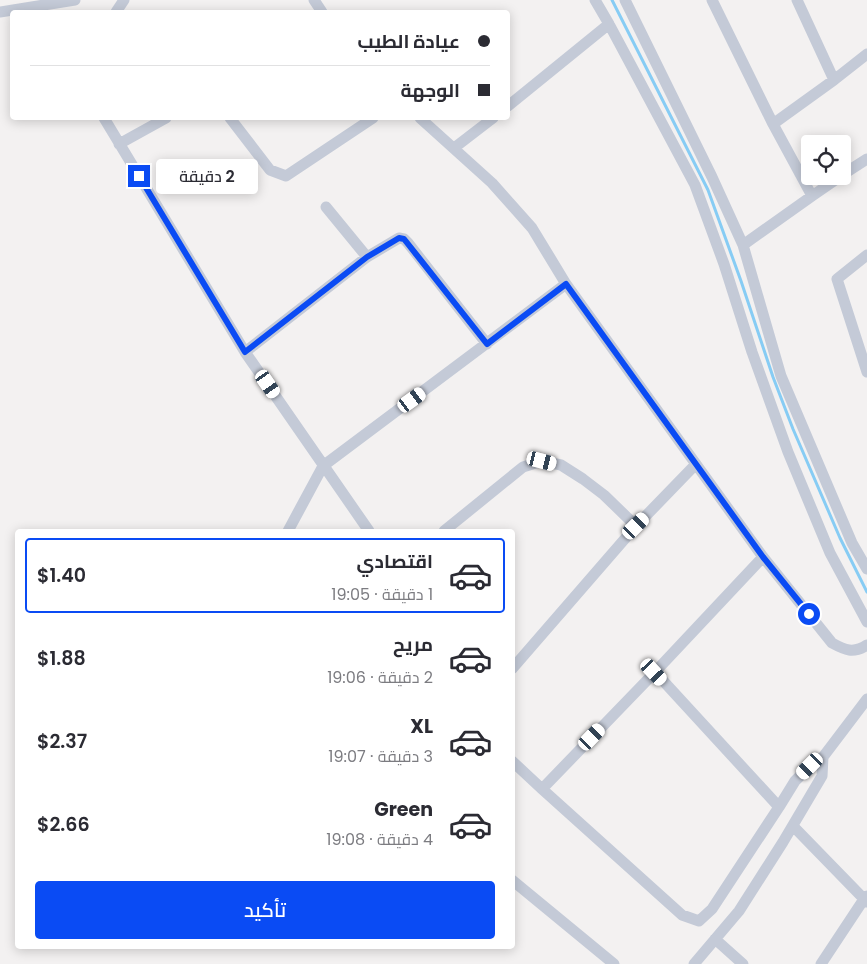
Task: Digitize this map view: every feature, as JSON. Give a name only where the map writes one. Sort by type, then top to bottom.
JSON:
[{"type":"street","points":[[21,10],[75,0]]},
{"type":"street","points":[[595,0],[694,186],[724,264],[752,352],[788,452],[830,553],[867,622]]},
{"type":"street","points":[[625,0],[743,244],[781,376],[852,543],[867,570]]},
{"type":"street","points":[[712,0],[773,124],[812,196]]},
{"type":"street","points":[[802,2],[834,80]]},
{"type":"street","points":[[510,104],[609,24]]},
{"type":"street","points":[[773,124],[867,54]]},
{"type":"street","points":[[105,120],[245,352],[368,529]]},
{"type":"street","points":[[119,144],[162,120]]},
{"type":"street","points":[[232,120],[270,170],[286,176],[370,120]]},
{"type":"street","points":[[422,120],[492,183],[532,228],[566,284],[763,557],[832,643],[845,651],[862,648],[867,645]]},
{"type":"street","points":[[454,148],[490,120]]},
{"type":"street","points":[[851,170],[867,159]]},
{"type":"street","points":[[743,244],[828,185]]},
{"type":"street","points":[[326,207],[367,257]]},
{"type":"street","points":[[245,352],[367,257],[399,238],[404,239],[487,344]]},
{"type":"street","points":[[867,255],[837,279],[865,357],[867,372]]},
{"type":"street","points":[[289,529],[323,466],[566,284]]},
{"type":"street","points":[[446,529],[523,467],[542,461],[560,465],[583,479],[636,526]]},
{"type":"street","points":[[515,666],[636,526],[696,464]]},
{"type":"street","points":[[542,789],[763,557]]},
{"type":"street","points":[[654,672],[779,807]]},
{"type":"street","points":[[515,763],[682,915],[699,921],[712,909],[795,781],[810,766],[823,757],[867,699]]},
{"type":"street","points":[[694,964],[739,911],[793,826],[822,776],[823,757]]},
{"type":"street","points":[[793,826],[866,899],[822,964]]},
{"type":"street","points":[[515,882],[614,964]]},
{"type":"street","points":[[715,939],[743,964]]},
{"type":"waterway","points":[[612,0],[708,190],[793,429],[840,538],[867,592]]},
{"type":"route","points":[[139,176],[245,352],[367,257],[399,238],[404,239],[487,344],[566,284],[763,557],[809,614]]}]
